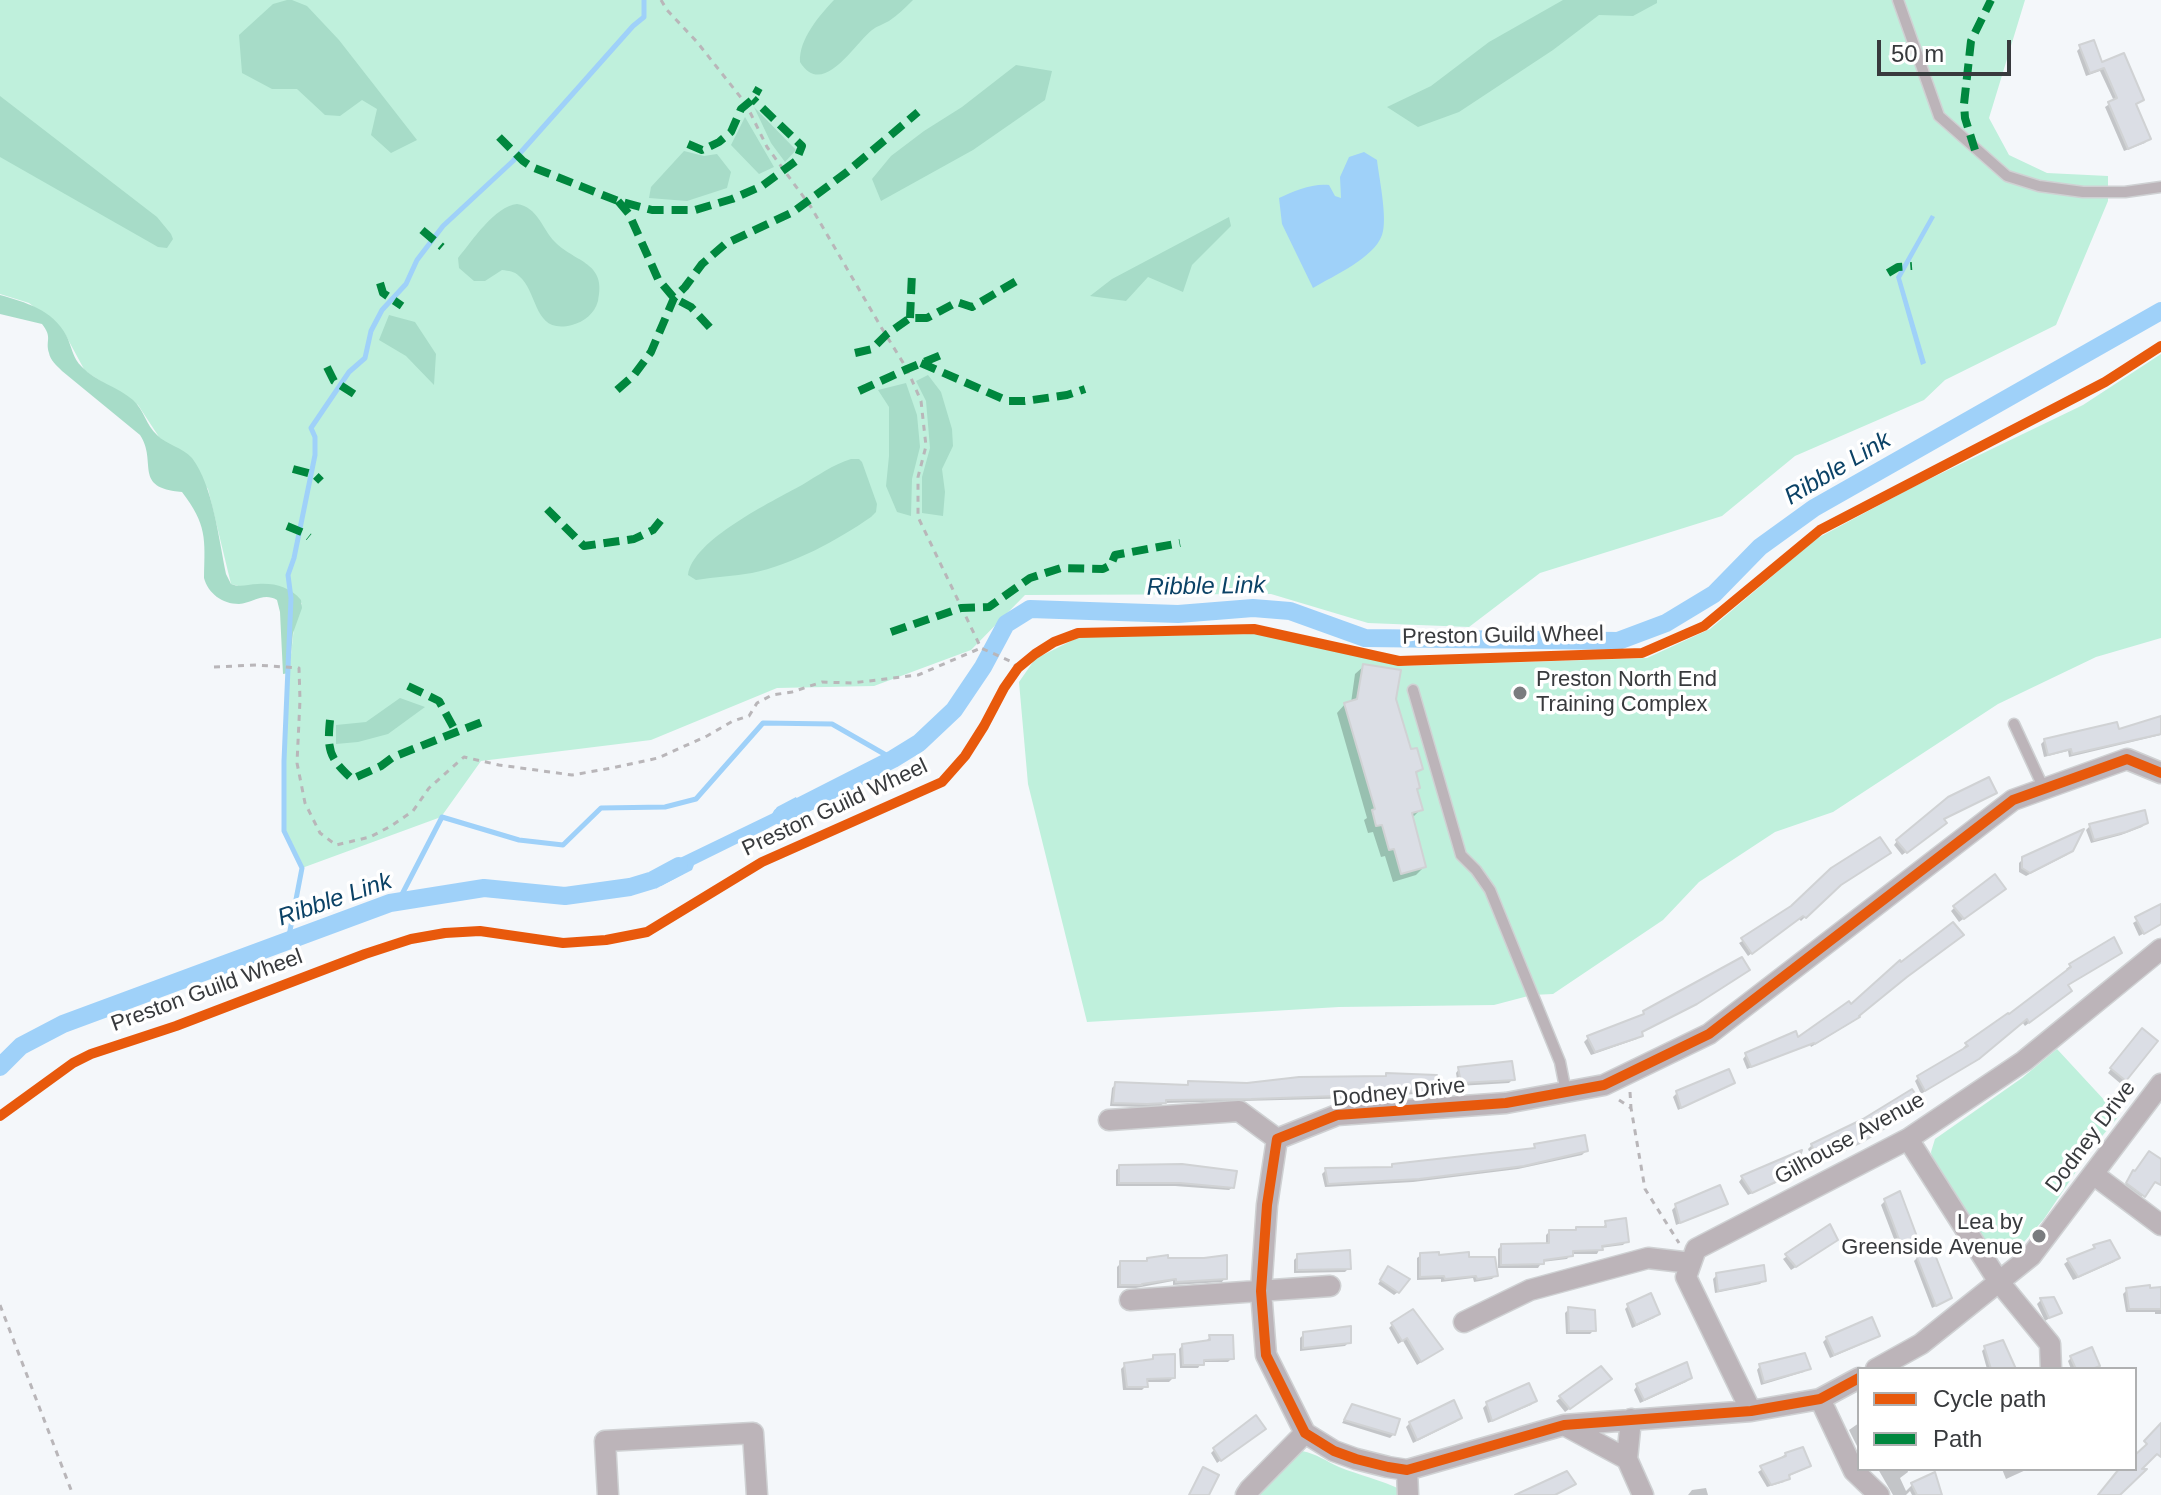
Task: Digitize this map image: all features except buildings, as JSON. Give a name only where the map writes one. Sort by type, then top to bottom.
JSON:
[{"type":"street","name":"Dodney Drive","points":[[1277,1139],[1337,1115],[1506,1103],[1604,1085],[1709,1034],[2013,800],[2127,759],[2161,773]]},
{"type":"street","name":"Gilhouse Avenue","points":[[1691,1263],[1696,1249],[1908,1139],[2024,1061],[2161,949]]},
{"type":"street","name":"Dodney Drive","points":[[1880,1367],[1921,1344],[2031,1256],[2161,1084]]},
{"type":"street","points":[[1109,1120],[1239,1111],[1277,1139],[1267,1205],[1261,1291],[1266,1355],[1305,1433],[1345,1455],[1407,1470],[1564,1425],[1751,1411],[1820,1399],[1857,1379]]},
{"type":"street","points":[[1908,1139],[1999,1282],[2050,1344],[2051,1367]]},
{"type":"street","points":[[2093,1174],[2161,1225]]},
{"type":"street","points":[[1464,1322],[1530,1290],[1648,1258],[1691,1263],[1686,1277],[1751,1411]]},
{"type":"street","points":[[1130,1300],[1330,1286]]},
{"type":"street","points":[[1820,1399],[1854,1471],[1879,1495]]},
{"type":"street","points":[[1631,1419],[1627,1459],[1643,1495]]},
{"type":"street","points":[[1564,1425],[1627,1459]]},
{"type":"street","points":[[608,1495],[605,1441],[753,1433],[757,1495]]},
{"type":"street","points":[[1246,1495],[1305,1433]]},
{"type":"street","points":[[1407,1470],[1408,1495]]},
{"type":"lane","points":[[1898,0],[1939,116],[2007,176],[2039,186],[2083,192],[2125,192],[2161,187]]},
{"type":"lane","points":[[1413,690],[1461,855],[1490,890],[1560,1062],[1566,1092]]},
{"type":"lane","points":[[2014,724],[2044,789]]},
{"type":"path","points":[[661,0],[746,104],[767,147],[811,207],[907,369],[921,401],[926,446],[918,477],[918,517],[981,648],[1019,664],[1011,678]]},
{"type":"path","points":[[214,667],[299,668],[297,763],[305,803],[320,833],[336,845],[370,837],[413,811],[429,788],[464,757],[572,775],[658,758],[749,716],[757,703],[772,695],[822,682],[852,683],[918,675],[981,648]]},
{"type":"path","points":[[1598,1086],[1631,1108],[1645,1189],[1691,1263]]},
{"type":"path","points":[[0,1305],[73,1495]]},
{"type":"green space","points":[[0,0],[2025,0],[1989,118],[2009,155],[2047,173],[2108,176],[2108,201],[2056,325],[1945,380],[1924,400],[1795,456],[1722,516],[1540,573],[1469,627],[1368,623],[1271,594],[1025,595],[971,650],[874,686],[777,688],[651,740],[481,761],[441,817],[302,868],[284,831],[284,769],[289,673],[294,627],[302,603],[231,584],[208,489],[159,437],[138,405],[85,371],[57,325],[29,303],[0,294]]},
{"type":"green space","points":[[287,0],[307,6],[339,40],[417,140],[391,153],[371,135],[377,109],[362,100],[340,116],[325,115],[297,89],[272,89],[242,73],[239,35],[273,4]]},
{"type":"green space","points":[[834,0],[913,0],[892,19],[872,30],[838,65],[818,75],[809,72],[800,62],[801,53],[811,28]]},
{"type":"green space","points":[[1563,0],[1657,0],[1657,3],[1633,16],[1599,15],[1553,50],[1459,112],[1418,127],[1387,107],[1431,86],[1489,42]]},
{"type":"green space","points":[[1016,65],[1052,71],[1045,100],[973,150],[881,201],[872,179],[891,156]]},
{"type":"green space","points":[[0,96],[157,217],[173,239],[167,248],[158,247],[0,157]]},
{"type":"green space","points":[[754,107],[796,150],[785,162],[771,143]]},
{"type":"green space","points":[[745,117],[774,167],[759,174],[731,145]]},
{"type":"green space","points":[[684,151],[704,156],[717,154],[731,172],[727,188],[687,201],[649,198],[651,187]]},
{"type":"green space","points":[[517,204],[530,209],[550,237],[588,265],[598,278],[597,305],[581,322],[559,326],[550,324],[538,311],[525,283],[513,272],[502,270],[485,281],[474,281],[459,268],[458,258],[484,225],[500,211]]},
{"type":"green space","points":[[1229,217],[1231,226],[1192,265],[1183,292],[1148,277],[1126,301],[1090,296],[1112,279]]},
{"type":"green space","points":[[0,295],[28,304],[54,319],[82,367],[133,400],[157,435],[192,458],[210,498],[226,574],[231,584],[276,585],[301,600],[302,608],[293,633],[289,673],[283,674],[277,600],[267,597],[239,604],[222,600],[212,593],[204,578],[203,532],[182,492],[167,490],[151,479],[145,445],[140,435],[54,363],[42,324],[0,314]]},
{"type":"green space","points":[[389,315],[415,322],[436,354],[434,385],[406,356],[379,340]]},
{"type":"green space","name":"Preston North End Training Complex","points":[[2161,354],[2161,638],[2096,657],[1998,704],[1833,812],[1775,832],[1699,882],[1663,920],[1553,994],[1532,995],[1494,1005],[1339,1007],[1087,1022],[1028,784],[1019,682],[1035,659],[1079,637],[1257,634],[1404,666],[1647,658],[1710,629],[1816,539],[1913,487],[2083,405]]},
{"type":"green space","points":[[928,375],[941,392],[952,429],[953,446],[942,469],[945,492],[943,516],[922,513],[922,477],[930,448],[926,401],[916,381]]},
{"type":"green space","points":[[906,383],[917,415],[920,447],[912,479],[911,516],[897,512],[886,486],[889,407],[878,390]]},
{"type":"green space","points":[[851,459],[862,462],[877,504],[876,512],[871,517],[814,551],[783,564],[745,574],[696,580],[688,575],[703,548],[718,535],[754,511]]},
{"type":"green space","points":[[400,698],[425,707],[388,734],[336,744],[336,725],[366,722]]},
{"type":"green space","points":[[2057,1049],[2119,1116],[2092,1148],[2044,1219],[2017,1250],[2002,1255],[1987,1247],[1933,1165],[1931,1152],[1935,1139],[2022,1078]]},
{"type":"green space","points":[[1302,1451],[1394,1486],[1402,1490],[1401,1495],[1254,1495],[1290,1458]]},
{"type":"water","points":[[1364,152],[1377,160],[1384,209],[1382,235],[1362,259],[1313,288],[1282,224],[1279,198],[1304,188],[1329,185],[1335,196],[1341,198],[1340,177],[1349,157]]},
{"type":"water","points":[[1931,215],[1935,217],[1901,278],[1926,363],[1921,365],[1896,277]]},
{"type":"water","points":[[796,797],[806,815],[785,825],[778,823],[694,865],[692,870],[661,886],[653,871],[773,813],[777,807]]},
{"type":"waterway","points":[[288,941],[302,868],[284,831],[291,598],[288,575],[315,455],[315,437],[311,428],[349,372],[365,358],[371,331],[382,310],[406,284],[417,260],[443,226],[513,161],[644,17],[644,0]]},
{"type":"waterway","name":"Ribble Link","points":[[781,816],[919,743],[954,710],[983,667],[1006,624],[1030,609],[1178,614],[1253,608],[1290,611],[1365,638],[1618,641],[1666,623],[1714,594],[1760,547],[1814,508],[2161,311]]},
{"type":"waterway","points":[[398,902],[442,817],[519,840],[563,845],[601,808],[665,807],[696,799],[763,723],[832,724],[893,759]]},
{"type":"waterway","name":"Ribble Link","points":[[0,1067],[21,1046],[63,1024],[390,903],[484,888],[565,896],[630,887],[653,880],[679,866]]},
{"type":"marked path","points":[[1975,150],[1964,104],[1971,41],[1991,0]]},
{"type":"marked path","points":[[688,144],[702,150],[719,142],[731,132],[741,109],[753,99],[759,88]]},
{"type":"marked path","points":[[499,137],[532,167],[618,201],[652,210],[695,210],[762,186],[796,161],[802,146],[753,99]]},
{"type":"marked path","points":[[617,390],[634,375],[651,352],[674,298],[702,264],[725,244],[793,212],[847,172],[918,112]]},
{"type":"marked path","points":[[618,201],[629,214],[658,279],[674,298],[691,307],[714,332]]},
{"type":"marked path","points":[[422,230],[442,247]]},
{"type":"marked path","points":[[1888,273],[1898,267],[1912,266]]},
{"type":"marked path","points":[[910,318],[912,273]]},
{"type":"marked path","points":[[855,353],[872,349],[910,318],[927,318],[957,302],[972,307],[1018,280]]},
{"type":"marked path","points":[[380,283],[383,293],[402,306]]},
{"type":"marked path","points":[[859,391],[941,355]]},
{"type":"marked path","points":[[921,363],[1008,401],[1067,395],[1085,389]]},
{"type":"marked path","points":[[327,367],[334,381],[354,394]]},
{"type":"marked path","points":[[293,469],[315,475],[321,481]]},
{"type":"marked path","points":[[547,509],[584,546],[634,539],[653,530],[665,515]]},
{"type":"marked path","points":[[287,526],[309,537]]},
{"type":"marked path","points":[[891,632],[961,608],[989,607],[1030,578],[1061,568],[1103,569],[1111,565],[1115,555],[1180,543]]},
{"type":"marked path","points":[[408,686],[439,701],[456,732]]},
{"type":"marked path","points":[[330,720],[331,753],[352,779],[393,757],[482,722]]},
{"type":"cycle path","name":"Preston Guild Wheel","points":[[0,1116],[73,1063],[91,1054],[411,939],[480,931],[563,943],[606,940],[647,932],[762,862],[942,782],[965,756],[1018,668],[1054,642],[1078,633],[1254,629],[1399,661],[1642,653],[1704,626],[1820,530],[2105,382],[2161,346]]},
{"type":"cycle path","points":[[1857,1379],[1820,1399],[1751,1411],[1564,1425],[1407,1470],[1334,1451],[1305,1433],[1266,1355],[1261,1291],[1267,1205],[1277,1139],[1337,1115],[1506,1103],[1604,1085],[1709,1034],[2013,800],[2127,759],[2161,773]]},
{"type":"place","name":"Preston North End Training Complex","points":[[1520,693]]},
{"type":"place","name":"Lea by Greenside Avenue","points":[[2039,1236]]}]
